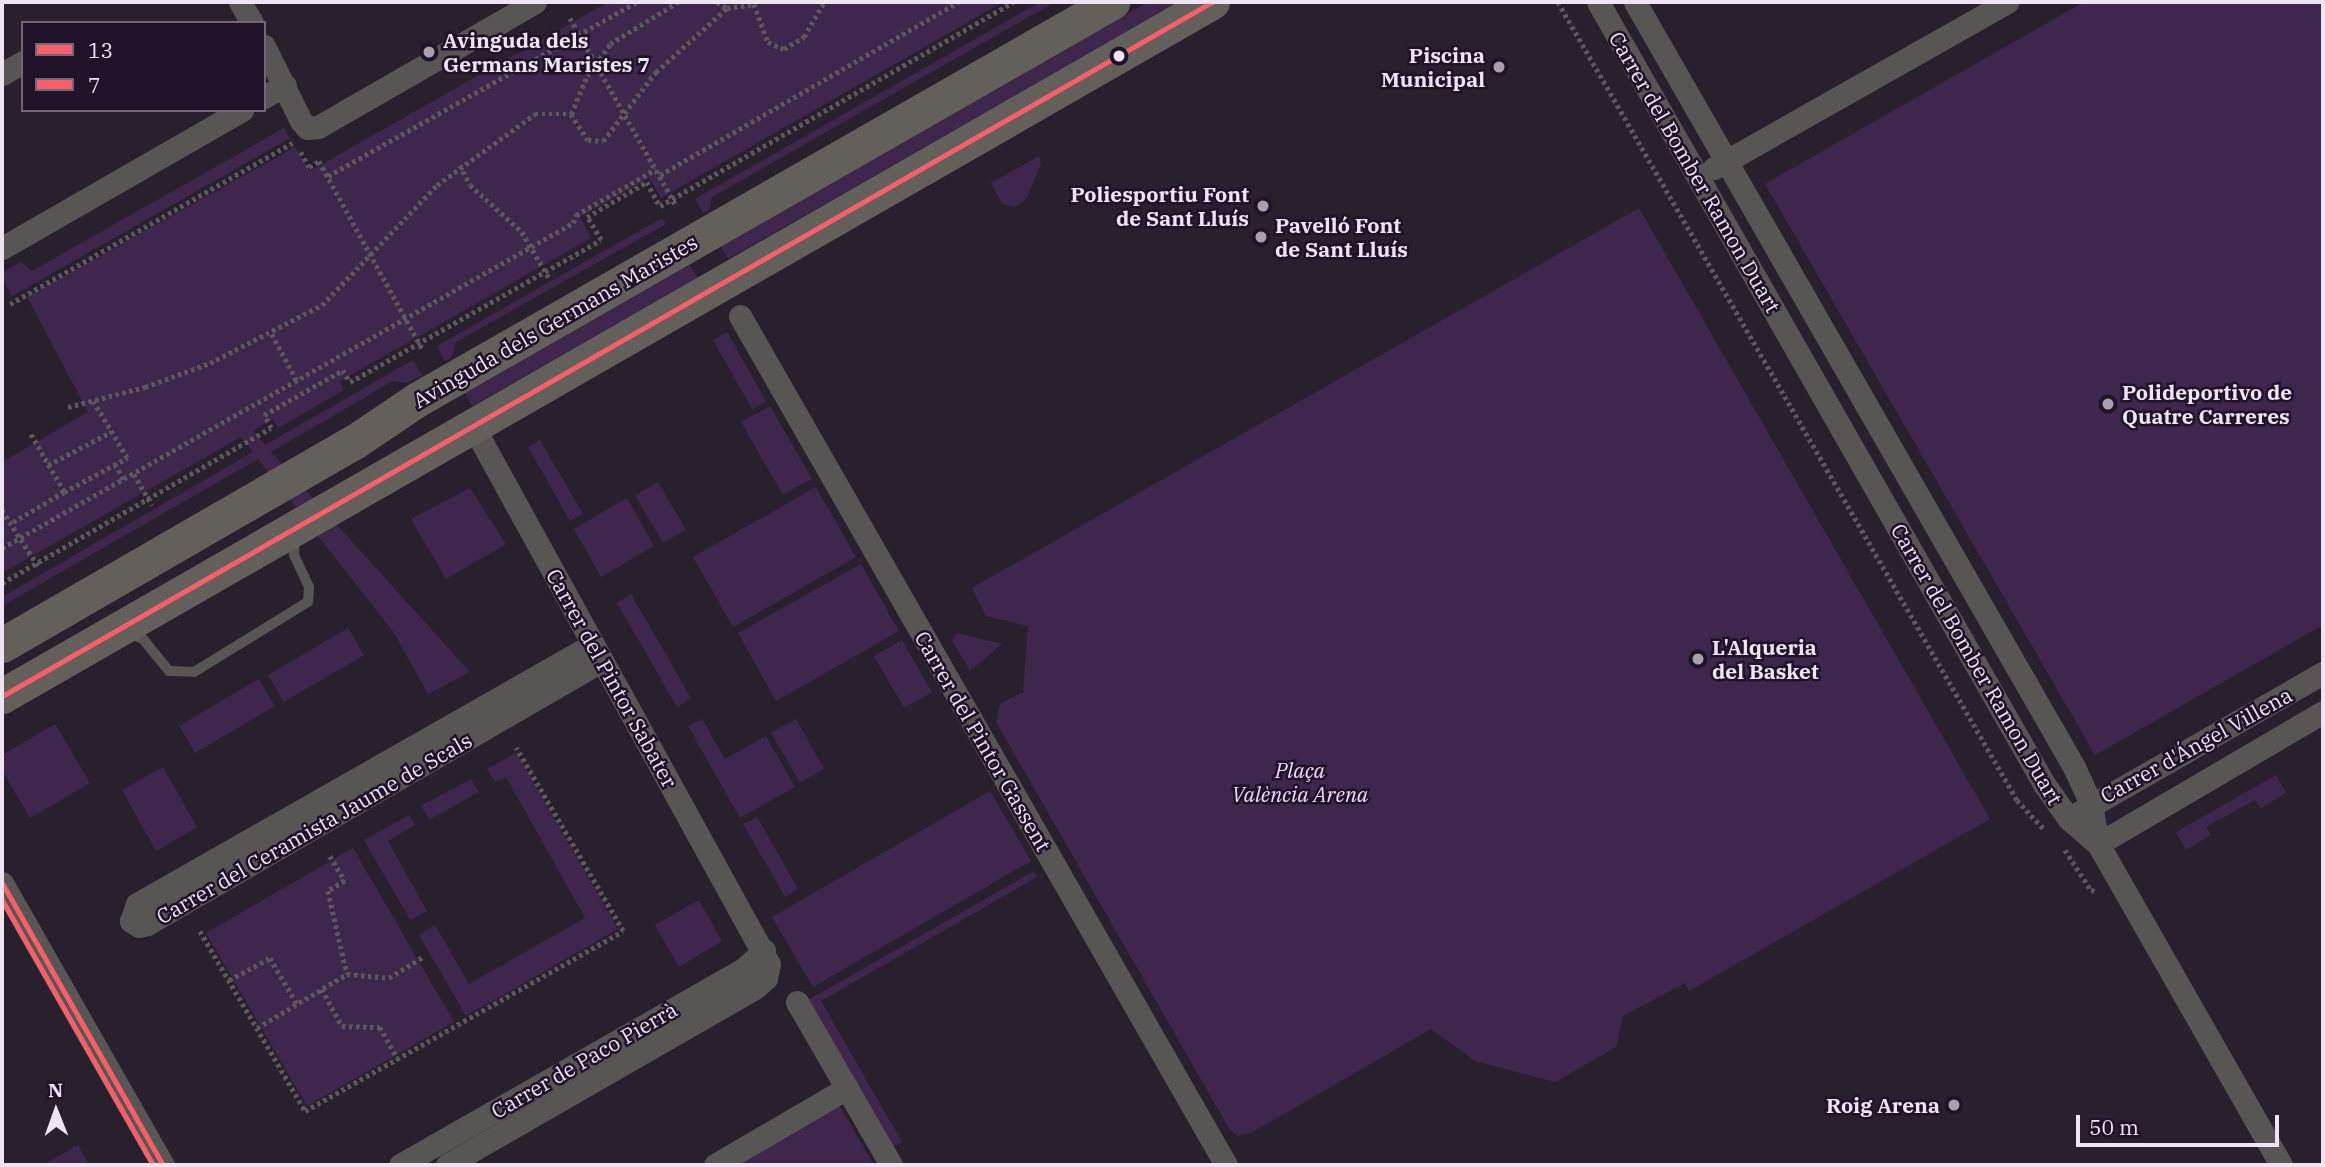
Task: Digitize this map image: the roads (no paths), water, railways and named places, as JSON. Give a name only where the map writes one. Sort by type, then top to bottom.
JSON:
[{"type":"main road","name":"Avinguda dels Germans Maristes","points":[[2,645],[354,442],[418,399],[1112,2]]},
{"type":"main road","points":[[2,696],[1201,6]]},
{"type":"main road","points":[[418,399],[407,422],[411,435],[435,443],[463,432]]},
{"type":"street","points":[[240,2],[251,21]]},
{"type":"street","points":[[266,50],[307,128],[318,127],[535,2]]},
{"type":"street","name":"Carrer del Bomber Ramon Duart","points":[[1598,2],[2038,772],[2069,819],[2098,844]]},
{"type":"street","name":"Carrer del Bomber Ramon Duart","points":[[1635,2],[2091,804],[2098,844]]},
{"type":"street","points":[[1698,177],[2007,2]]},
{"type":"street","points":[[2,74],[21,63]]},
{"type":"street","points":[[266,96],[285,85]]},
{"type":"street","points":[[2,248],[239,112]]},
{"type":"street","name":"Carrer del Pintor Gassent","points":[[740,316],[1226,1165]]},
{"type":"street","name":"Carrer del Pintor Sabater","points":[[463,432],[597,653],[764,950]]},
{"type":"street","name":"Carrer del Ceramista Jaume de Scals","points":[[597,653],[147,924],[139,926],[131,920],[137,904],[597,653]]},
{"type":"street","name":"Carrer d'Ángel Villena","points":[[2069,819],[2323,673]]},
{"type":"street","name":"Carrer d'Ángel Villena","points":[[2098,844],[2323,712]]},
{"type":"street","points":[[2098,844],[2281,1165]]},
{"type":"street","points":[[2,883],[163,1165]]},
{"type":"street","name":"Carrer de Paco Pierrà","points":[[400,1165],[745,968],[764,950]]},
{"type":"street","name":"Carrer de Paco Pierrà","points":[[447,1165],[755,988],[768,971],[764,950]]},
{"type":"street","points":[[797,1002],[891,1165]]},
{"type":"street","points":[[715,1165],[847,1088]]},
{"type":"lane","points":[[114,632],[143,639],[169,671],[194,672],[307,602],[309,587],[293,544],[305,523]]},
{"type":"place","name":"Avinguda dels Germans Maristes 7","points":[[429,52]]},
{"type":"place","name":"Piscina Municipal","points":[[1499,67]]},
{"type":"place","name":"Poliesportiu Font de Sant Lluís","points":[[1263,206]]},
{"type":"place","name":"Pavelló Font de Sant Lluís","points":[[1261,237]]},
{"type":"place","name":"Polideportivo de Quatre Carreres","points":[[2108,404]]},
{"type":"place","name":"L'Alqueria del Basket","points":[[1698,659]]},
{"type":"place","name":"Roig Arena","points":[[1954,1105]]},
{"type":"park label","name":"Plaça València Arena","points":[[1300,782]]}]
